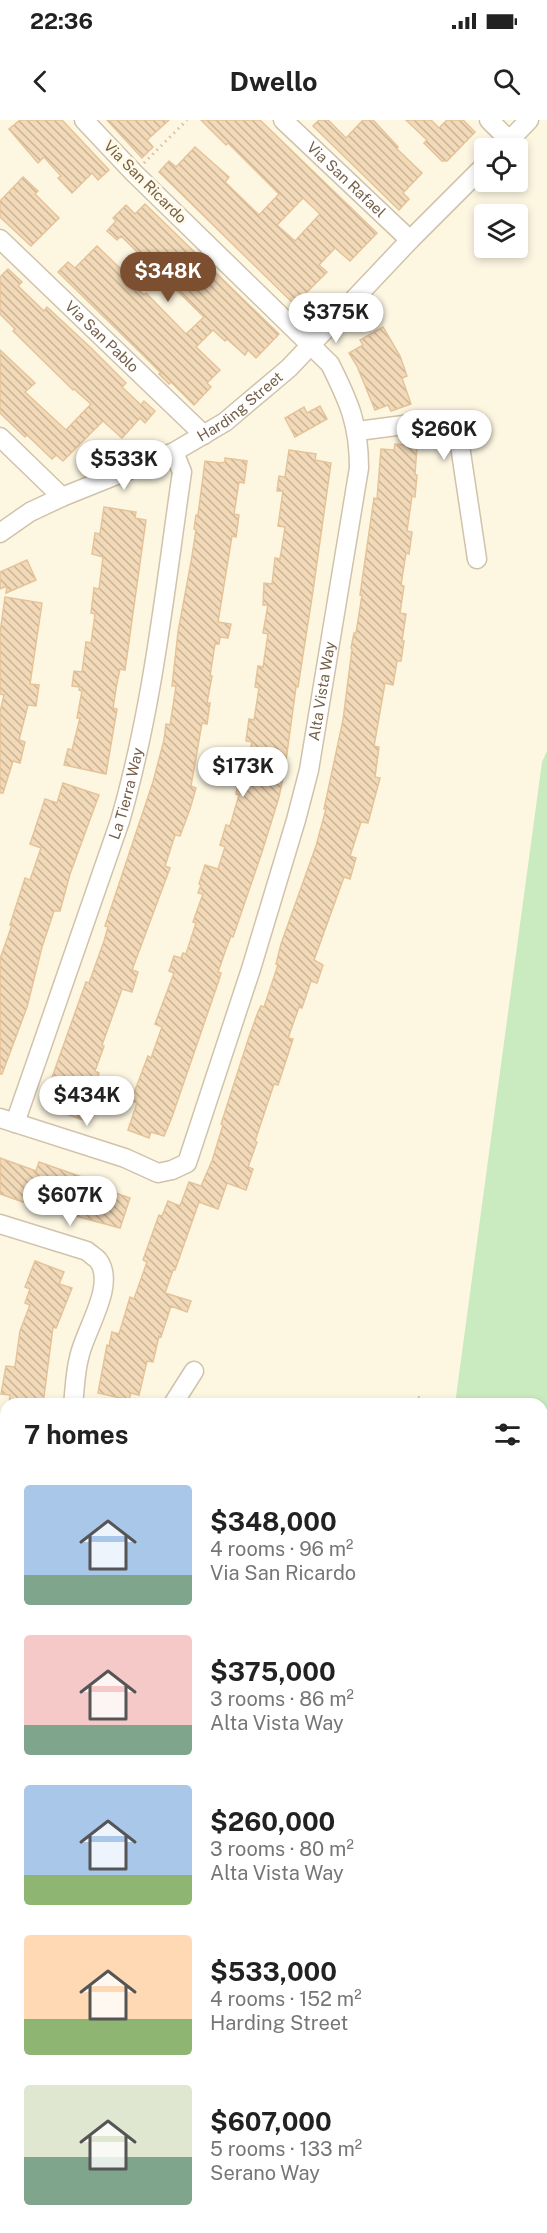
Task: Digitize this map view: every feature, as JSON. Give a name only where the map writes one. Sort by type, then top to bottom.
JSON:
[{"type":"street","name":"Via San Ricardo","points":[[84,120],[134,173],[311,344]]},
{"type":"street","name":"Via San Rafael","points":[[284,120],[410,240]]},
{"type":"street","points":[[489,120],[501,138]]},
{"type":"street","points":[[512,138],[529,120]]},
{"type":"street","name":"Harding Street","points":[[0,533],[30,512],[174,452],[225,422],[289,369],[410,240],[474,176]]},
{"type":"street","name":"Via San Pablo","points":[[0,238],[204,435]]},
{"type":"street","name":"Alta Vista Way","points":[[7,1120],[125,1158],[158,1173],[187,1163],[193,1149],[251,969],[309,770],[359,468],[358,431],[346,395],[330,364],[311,344]]},
{"type":"street","points":[[358,431],[434,421],[445,423],[453,428],[459,439],[477,559]]},
{"type":"street","points":[[0,437],[62,497]]},
{"type":"street","name":"La Tierra Way","points":[[7,1120],[116,832],[132,779],[150,697],[182,472],[174,452]]},
{"type":"street","points":[[0,1224],[87,1251],[98,1261],[103,1273],[102,1297],[79,1357],[74,1398]]},
{"type":"street","points":[[177,1398],[194,1371]]},
{"type":"path","points":[[134,173],[188,120]]},
{"type":"green space","points":[[547,751],[547,1398],[456,1398],[542,762]]},
{"type":"building","points":[[20,120],[62,120],[109,170],[98,180],[92,173],[72,193],[58,178],[61,176],[44,157],[38,163],[9,129]]},
{"type":"building","points":[[107,120],[169,120],[147,140],[153,147],[142,158]]},
{"type":"building","points":[[201,120],[260,120],[377,233],[350,261],[335,248],[319,265],[327,272],[305,294],[312,300],[301,311],[159,172],[169,161],[176,167],[195,147],[229,177],[225,182],[259,215],[279,194],[228,143],[226,145]],"holes":[[[303,198],[320,214],[295,241],[277,225]]]},
{"type":"building","points":[[319,120],[328,120],[346,138],[363,120],[373,120],[398,147],[397,149],[422,173],[403,193],[409,199],[399,210],[313,126]]},
{"type":"building","points":[[406,120],[431,120],[439,128],[447,120],[463,120],[475,132],[447,161],[442,161],[424,143],[427,140]]},
{"type":"building","points":[[23,177],[38,191],[35,194],[59,218],[31,246],[0,217],[0,201]]},
{"type":"building","points":[[145,204],[279,334],[256,358],[248,350],[245,355],[213,330],[196,347],[220,370],[207,383],[211,387],[194,405],[171,382],[169,384],[159,374],[161,373],[58,272],[68,262],[75,268],[97,246],[129,277],[127,279],[144,295],[146,293],[186,334],[204,317],[121,236],[117,240],[107,231],[116,221],[113,218],[126,205],[135,214]]},
{"type":"building","points":[[8,269],[22,282],[18,286],[44,311],[47,307],[126,383],[122,387],[141,405],[144,401],[155,411],[145,423],[140,418],[122,438],[103,421],[63,461],[56,455],[52,459],[0,413],[0,350],[35,383],[25,392],[66,430],[91,404],[73,390],[13,331],[15,329],[0,314],[0,277]]},
{"type":"building","points":[[383,327],[400,356],[407,376],[402,378],[411,404],[391,411],[388,405],[375,410],[357,366],[349,353],[363,345],[360,340]]},
{"type":"building","points":[[320,406],[327,419],[295,437],[285,418],[304,407],[307,413]]},
{"type":"building","points":[[395,444],[417,446],[415,475],[417,475],[415,497],[412,496],[407,531],[412,532],[409,554],[406,553],[401,585],[404,586],[400,613],[406,614],[402,641],[404,641],[401,661],[397,661],[393,685],[385,683],[374,746],[379,747],[375,777],[380,778],[368,823],[361,822],[350,856],[356,858],[350,879],[344,877],[314,960],[323,965],[317,983],[311,981],[288,1038],[293,1039],[278,1085],[274,1084],[255,1141],[257,1142],[248,1167],[253,1169],[246,1190],[227,1183],[218,1209],[199,1202],[165,1293],[191,1301],[187,1312],[171,1306],[161,1337],[159,1336],[153,1362],[147,1361],[139,1395],[131,1393],[130,1398],[120,1398],[98,1393],[107,1345],[109,1346],[112,1332],[119,1334],[130,1297],[134,1299],[147,1262],[143,1260],[159,1215],[162,1216],[168,1201],[180,1206],[189,1182],[201,1186],[212,1161],[223,1125],[221,1124],[248,1040],[258,1012],[261,1006],[264,1007],[278,965],[276,964],[281,944],[316,846],[326,809],[324,809],[343,720],[351,648],[354,633],[356,633],[362,595],[360,595],[374,498],[377,499],[381,449],[394,450]]},
{"type":"building","points":[[289,450],[316,454],[315,460],[331,463],[285,768],[279,797],[262,852],[233,937],[231,936],[218,972],[221,973],[219,980],[172,1117],[164,1136],[151,1132],[149,1138],[128,1130],[137,1103],[131,1101],[148,1056],[151,1058],[162,1027],[155,1024],[174,973],[169,971],[174,956],[181,958],[183,953],[186,954],[196,923],[193,922],[203,894],[198,893],[205,865],[218,869],[225,847],[220,845],[226,825],[230,826],[239,795],[236,794],[240,773],[246,774],[252,742],[246,741],[249,719],[254,720],[259,688],[255,687],[258,666],[263,667],[268,634],[263,633],[268,605],[263,605],[264,583],[272,584],[275,558],[280,559],[285,527],[278,526],[283,491],[277,491],[279,476],[285,477]]},
{"type":"building","points":[[225,458],[247,461],[244,483],[239,482],[234,514],[239,515],[236,537],[232,536],[218,622],[231,624],[228,638],[220,637],[219,644],[215,644],[207,703],[210,703],[207,724],[202,723],[191,786],[196,788],[180,836],[175,835],[165,866],[170,868],[132,970],[138,972],[132,992],[122,989],[102,1045],[104,1046],[95,1071],[99,1073],[96,1083],[103,1085],[99,1096],[93,1094],[83,1120],[55,1110],[57,1104],[44,1100],[86,982],[89,983],[104,941],[108,927],[105,926],[153,782],[166,724],[170,725],[176,686],[172,686],[178,632],[191,562],[205,461],[221,463],[225,462]]},
{"type":"building","points":[[104,507],[136,512],[135,518],[146,520],[125,670],[120,669],[113,708],[117,709],[106,774],[64,765],[68,749],[72,750],[80,718],[77,718],[82,691],[79,690],[80,687],[72,686],[74,671],[82,672],[86,642],[91,643],[95,614],[91,613],[94,588],[99,589],[103,557],[92,554],[95,533],[100,534]]},
{"type":"building","points":[[27,560],[36,580],[6,593],[7,586],[0,589],[0,572]]},
{"type":"building","points":[[5,597],[42,603],[30,684],[39,685],[36,706],[28,705],[19,740],[25,742],[20,763],[13,761],[3,793],[0,793],[0,712],[4,695],[0,694],[0,633]]},
{"type":"building","points":[[63,783],[99,795],[70,874],[60,911],[54,911],[42,947],[27,1007],[2,1074],[0,1074],[0,959],[25,878],[30,880],[41,848],[30,844],[45,799],[57,803]]},
{"type":"building","points":[[0,1158],[36,1171],[39,1162],[99,1183],[98,1187],[130,1198],[120,1228],[72,1215],[75,1205],[49,1196],[44,1195],[40,1208],[0,1194]]},
{"type":"building","points":[[35,1261],[64,1272],[59,1284],[72,1288],[56,1328],[53,1327],[44,1398],[10,1398],[10,1395],[1,1394],[6,1366],[15,1367],[20,1331],[30,1305],[25,1303],[30,1289],[25,1287]]}]
